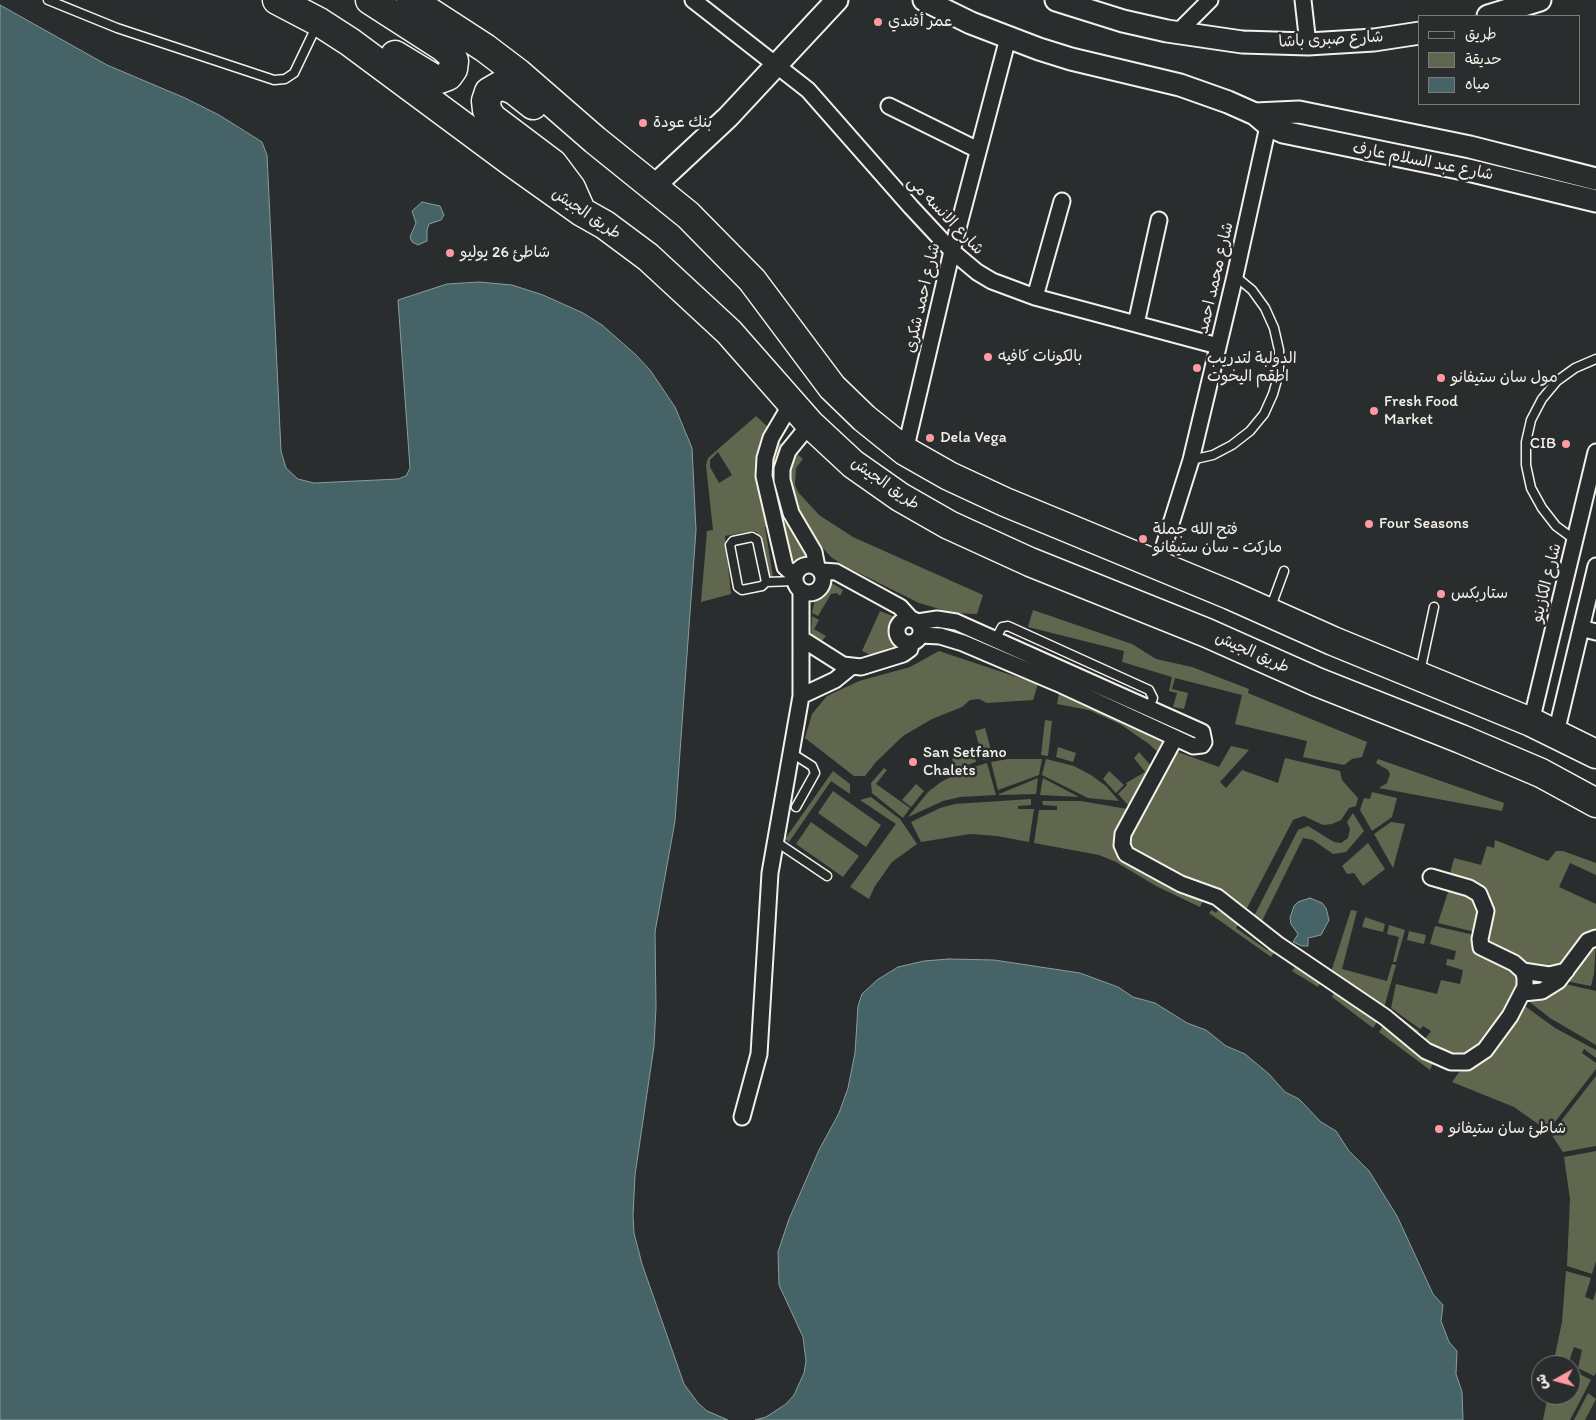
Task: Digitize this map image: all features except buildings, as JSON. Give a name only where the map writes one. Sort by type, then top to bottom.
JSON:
[{"type":"highway","name":"طريق الجيش","points":[[277,0],[319,22],[582,212],[620,236],[687,291],[735,338],[790,404],[810,424],[876,481],[924,511],[976,538],[1207,633],[1317,682],[1460,738],[1541,773],[1596,803]]},
{"type":"highway","points":[[319,22],[342,27],[366,37],[433,78],[448,76],[454,61],[451,54],[370,0]]},
{"type":"highway","points":[[411,0],[479,44],[518,73],[595,140],[654,186],[721,247],[752,280],[832,386],[864,418],[905,451],[949,476],[984,492],[1420,677],[1531,722],[1596,754]]},
{"type":"highway","points":[[582,212],[571,188],[553,164],[489,114],[486,106],[487,97],[497,86],[506,86],[563,127],[595,140]]},
{"type":"street","points":[[654,186],[728,117],[837,0]]},
{"type":"street","name":"شارع عبد السلام عارف","points":[[924,0],[1008,38],[1071,59],[1180,85],[1264,117],[1298,137],[1468,170],[1596,201]]},
{"type":"street","points":[[1066,2],[1177,33],[1210,0]]},
{"type":"street","points":[[1303,0],[1308,44]]},
{"type":"street","points":[[1496,9],[1540,0]]},
{"type":"street","name":"شارع الانسه مى","points":[[703,3],[740,38],[778,65],[808,90],[900,195],[952,251],[977,272],[992,281],[1035,297],[1218,346]]},
{"type":"street","name":"شارع صبرى باشا","points":[[1177,33],[1242,42],[1308,44],[1374,40],[1418,33]]},
{"type":"street","name":"شارع احمد شكرى","points":[[905,451],[952,251],[1008,38]]},
{"type":"street","points":[[889,106],[978,150]]},
{"type":"street","name":"شارع عبد السلام عارف","points":[[1264,117],[1299,112],[1470,147],[1596,179]]},
{"type":"street","name":"شارع محمد احمد","points":[[1158,565],[1191,460],[1235,276],[1264,117]]},
{"type":"street","points":[[1035,297],[1062,201]]},
{"type":"street","points":[[1136,324],[1159,220]]},
{"type":"street","points":[[790,404],[777,426],[767,449],[764,466],[766,493],[785,567],[797,583],[812,594],[821,588],[824,582],[812,547],[792,516],[783,488],[782,469],[784,459],[794,442],[810,424]]},
{"type":"street","name":"شارع الكازينو","points":[[1531,722],[1596,452]]},
{"type":"street","points":[[766,493],[783,488]]},
{"type":"street","points":[[774,523],[792,516]]},
{"type":"street","points":[[742,1117],[754,1076],[761,1032],[770,873],[790,752],[802,696],[802,639],[797,583],[801,567],[812,565],[819,569],[836,572],[900,608],[915,630],[963,643],[1057,683],[1175,738],[1197,746],[1202,745],[1205,738],[1202,732],[1150,708],[946,620],[930,619],[915,630],[910,649],[903,654],[874,664],[850,667],[835,660],[802,639]]},
{"type":"street","points":[[1556,733],[1596,566]]},
{"type":"street","points":[[1581,628],[1596,632]]},
{"type":"street","points":[[802,696],[835,680],[850,667]]},
{"type":"street","points":[[1175,738],[1123,834],[1123,850],[1130,858],[1181,884],[1218,897],[1277,944],[1385,1018],[1426,1051],[1451,1062],[1467,1062],[1485,1050],[1510,1016],[1523,993],[1525,987],[1523,971]]},
{"type":"street","points":[[1431,876],[1469,888],[1479,894],[1486,911],[1480,939],[1481,946],[1514,963],[1523,971],[1549,975],[1566,971]]},
{"type":"street","points":[[1523,993],[1542,991],[1550,987],[1566,971],[1588,941],[1596,938]]},
{"type":"lane","points":[[48,0],[117,28],[274,80],[285,79],[294,73],[319,22]]},
{"type":"lane","points":[[1191,460],[1219,452],[1250,432],[1264,414],[1277,380],[1279,350],[1274,328],[1265,308],[1252,290],[1235,276]]},
{"type":"lane","points":[[1575,540],[1556,526],[1535,495],[1526,465],[1526,442],[1532,420],[1542,399],[1557,382],[1575,368],[1596,359]]},
{"type":"lane","points":[[766,582],[757,540],[752,537],[733,541],[730,545],[739,589],[762,586],[766,582],[797,583]]},
{"type":"lane","points":[[1268,612],[1284,571]]},
{"type":"lane","points":[[1420,677],[1434,607]]},
{"type":"lane","points":[[790,752],[812,766],[815,773],[796,807]]},
{"type":"lane","points":[[775,841],[827,876]]},
{"type":"green space","points":[[756,416],[769,428],[759,484],[769,526],[765,527],[773,577],[767,577],[757,532],[752,531],[725,536],[731,594],[701,602],[707,531],[713,530],[706,465],[708,458]],"holes":[[[718,452],[732,475],[719,483],[710,467],[710,460]]]},
{"type":"green space","points":[[780,442],[783,446],[774,486],[769,473],[773,454]]},
{"type":"green space","points":[[796,453],[803,459],[796,468],[795,485],[798,492],[819,515],[853,537],[983,595],[977,614],[953,613],[919,603],[843,565],[831,557],[812,536],[790,497],[789,468]]},
{"type":"green space","points":[[790,519],[808,560],[793,567],[781,523]]},
{"type":"green space","points":[[832,583],[843,590],[840,596],[837,593],[831,594],[818,616],[812,613],[815,598],[825,595],[827,586]]},
{"type":"green space","points":[[1033,610],[1132,644],[1156,659],[1192,667],[1249,689],[1248,693],[1367,742],[1362,757],[1352,759],[1344,765],[1303,757],[1307,741],[1235,724],[1242,695],[1175,678],[1172,689],[1188,693],[1184,709],[1173,707],[1177,693],[1169,691],[1172,677],[1122,662],[1124,651],[1028,627]]},
{"type":"green space","points":[[880,611],[895,617],[892,634],[896,646],[871,655],[862,651]]},
{"type":"green space","points":[[812,616],[819,620],[814,629],[826,636],[821,642],[811,637]]},
{"type":"green space","points":[[939,651],[1038,684],[1033,700],[987,703],[979,699],[970,700],[962,707],[932,719],[903,736],[876,762],[865,776],[854,776],[805,738],[812,714],[827,696],[859,681],[910,667]]},
{"type":"green space","points":[[1060,687],[1168,744],[1162,756],[1149,744],[1120,724],[1089,710],[1057,704]]},
{"type":"green space","points":[[1045,720],[1052,721],[1048,756],[1041,755]]},
{"type":"green space","points":[[985,728],[993,757],[983,760],[975,731]]},
{"type":"green space","points":[[1231,746],[1249,750],[1220,782],[1226,788],[1242,770],[1278,783],[1285,758],[1340,771],[1342,780],[1358,798],[1356,806],[1349,808],[1341,820],[1332,824],[1323,825],[1304,816],[1293,820],[1245,912],[1131,852],[1127,834],[1175,751],[1219,767]]},
{"type":"green space","points":[[1058,747],[1076,753],[1073,762],[1056,757]]},
{"type":"green space","points":[[973,751],[976,762],[956,769],[952,759]]},
{"type":"green space","points":[[1139,752],[1152,767],[1132,806],[1129,806],[1118,794],[1127,785],[1126,783],[1145,772],[1134,758]]},
{"type":"green space","points":[[1008,759],[1042,759],[1039,775],[998,790],[991,762]]},
{"type":"green space","points":[[1046,759],[1074,766],[1091,775],[1106,786],[1119,801],[1088,798],[1042,775]]},
{"type":"green space","points":[[1378,759],[1504,803],[1502,811],[1379,788],[1387,783],[1390,774],[1388,770],[1376,763]]},
{"type":"green space","points":[[987,763],[996,795],[960,797],[943,801],[908,817],[928,792],[941,782],[964,770]]},
{"type":"green space","points":[[884,768],[887,770],[876,784],[910,808],[903,818],[872,793],[871,783]]},
{"type":"green space","points":[[833,771],[850,784],[850,794],[831,781],[789,842],[785,839]]},
{"type":"green space","points":[[1109,771],[1124,785],[1116,793],[1103,779]]},
{"type":"green space","points":[[1038,778],[1036,794],[999,795],[999,794]]},
{"type":"green space","points":[[1043,778],[1079,797],[1040,795]]},
{"type":"green space","points":[[916,784],[924,791],[911,807],[902,800]]},
{"type":"green space","points":[[833,791],[881,825],[866,847],[818,813]]},
{"type":"green space","points":[[1372,792],[1397,798],[1392,817],[1372,831],[1360,810],[1364,798],[1370,799]]},
{"type":"green space","points":[[871,797],[900,819],[917,844],[892,862],[875,886],[869,899],[850,887],[896,824],[860,800]]},
{"type":"green space","points":[[1031,799],[1031,805],[1018,806],[1018,809],[1034,809],[1029,842],[997,836],[970,834],[921,842],[911,822],[940,808],[955,804]]},
{"type":"green space","points":[[1042,801],[1081,801],[1133,810],[1118,842],[1200,894],[1198,899],[1203,901],[1200,907],[1156,886],[1116,862],[1099,855],[1034,843],[1039,810],[1057,810],[1057,806],[1043,805]]},
{"type":"green space","points":[[1353,813],[1364,831],[1346,852],[1333,854],[1313,840],[1303,838],[1261,923],[1253,918],[1298,830],[1308,826],[1334,842],[1341,843],[1348,838],[1350,829],[1347,822]]},
{"type":"green space","points":[[811,822],[859,856],[843,877],[796,844]]},
{"type":"green space","points":[[1391,822],[1405,824],[1393,868],[1374,834]]},
{"type":"green space","points":[[1495,840],[1548,861],[1556,851],[1563,851],[1596,863],[1596,875],[1570,863],[1559,887],[1596,904],[1596,933],[1568,963],[1542,970],[1487,946],[1482,890],[1450,874],[1454,858],[1481,865],[1487,846],[1494,848]]},
{"type":"green space","points":[[1368,843],[1385,869],[1363,886],[1354,873],[1347,874],[1342,866]]},
{"type":"green space","points":[[1449,889],[1470,893],[1479,902],[1479,933],[1438,923]]},
{"type":"green space","points":[[1222,909],[1240,922],[1236,928],[1267,950],[1270,946],[1276,950],[1271,957],[1209,913],[1212,910],[1216,913],[1218,910],[1220,912]]},
{"type":"green space","points":[[1351,910],[1357,911],[1342,969],[1387,981],[1392,964],[1396,965],[1383,1011],[1330,975]]},
{"type":"green space","points":[[1365,917],[1385,924],[1383,932],[1362,927]]},
{"type":"green space","points":[[1389,925],[1405,930],[1396,962],[1393,962],[1399,937],[1387,934]]},
{"type":"green space","points":[[1435,926],[1478,936],[1519,972],[1518,991],[1478,1051],[1464,1059],[1433,1051],[1389,1016],[1390,1011],[1419,1031],[1417,1034],[1425,1039],[1431,1031],[1423,1026],[1420,1029],[1391,1008],[1396,984],[1437,994],[1441,980],[1460,984],[1463,970],[1446,965],[1447,959],[1454,960],[1456,951],[1430,944]]},
{"type":"green space","points":[[1409,931],[1426,935],[1424,944],[1407,940]]},
{"type":"green space","points":[[1596,941],[1594,974],[1591,986],[1565,981]]},
{"type":"green space","points":[[1298,963],[1323,978],[1318,987],[1292,971]]},
{"type":"green space","points":[[1561,983],[1596,991],[1596,1045],[1550,1018],[1527,1000],[1542,998]]},
{"type":"green space","points":[[1336,986],[1379,1019],[1373,1028],[1332,997]]},
{"type":"green space","points":[[1522,1004],[1555,1028],[1596,1050],[1596,1058],[1584,1049],[1582,1053],[1596,1063],[1596,1069],[1548,1131],[1514,1107],[1452,1082],[1462,1068],[1495,1047],[1511,1027]]},
{"type":"green space","points":[[1385,1023],[1435,1059],[1430,1070],[1379,1032]]},
{"type":"green space","points":[[1596,1076],[1596,1146],[1563,1152],[1551,1134]]},
{"type":"green space","points":[[1596,1151],[1596,1261],[1592,1274],[1567,1266],[1570,1199],[1564,1157]]},
{"type":"green space","points":[[1566,1271],[1591,1278],[1585,1297],[1593,1300],[1596,1291],[1596,1373],[1594,1376],[1581,1370],[1582,1350],[1574,1347],[1571,1355],[1555,1355],[1562,1322]]},
{"type":"green space","points":[[1581,1375],[1591,1380],[1581,1399]]},
{"type":"green space","points":[[1588,1393],[1596,1399],[1585,1420],[1574,1420]]},
{"type":"green space","points":[[1546,1405],[1578,1405],[1570,1420],[1543,1420]]},
{"type":"water","points":[[0,5],[107,65],[185,98],[219,115],[262,142],[267,155],[281,451],[286,468],[298,479],[314,483],[398,479],[406,476],[410,468],[398,300],[447,284],[479,282],[512,285],[543,295],[583,313],[602,325],[635,354],[650,370],[675,407],[692,448],[696,530],[675,821],[655,932],[656,1007],[654,1046],[635,1175],[633,1216],[634,1233],[642,1264],[684,1384],[698,1403],[707,1411],[728,1420],[0,1420]]},
{"type":"water","points":[[422,202],[440,206],[444,215],[441,220],[429,224],[427,241],[418,245],[412,242],[410,237],[416,223],[412,211]]},
{"type":"water","points":[[1310,898],[1322,903],[1326,908],[1329,920],[1321,935],[1308,938],[1308,946],[1302,946],[1293,942],[1298,934],[1291,924],[1290,918],[1294,906],[1298,902]]},
{"type":"water","points":[[949,959],[994,960],[1080,973],[1118,987],[1133,997],[1155,1003],[1187,1023],[1206,1030],[1226,1046],[1245,1054],[1269,1074],[1285,1092],[1299,1099],[1321,1122],[1336,1131],[1349,1151],[1369,1171],[1397,1216],[1433,1294],[1443,1305],[1441,1321],[1449,1342],[1457,1351],[1456,1374],[1462,1392],[1463,1420],[755,1420],[766,1417],[786,1404],[794,1395],[804,1373],[806,1361],[803,1337],[779,1285],[778,1252],[789,1219],[819,1150],[839,1113],[848,1088],[855,1053],[858,1006],[862,994],[877,980],[898,967],[924,961]]},
{"type":"place","name":"عمر أفندي","points":[[878,22]]},
{"type":"place","name":"بنك عودة","points":[[643,123]]},
{"type":"place","name":"شاطئ 26 يوليو","points":[[450,253]]},
{"type":"place","name":"بالكونات كافيه","points":[[988,357]]},
{"type":"place","name":"الدولبة لتدريب اطقم اليخوت","points":[[1197,368]]},
{"type":"place","name":"مول سان ستيفانو","points":[[1441,378]]},
{"type":"place","name":"Fresh Food Market","points":[[1374,411]]},
{"type":"place","name":"Dela Vega","points":[[930,438]]},
{"type":"place","name":"CIB","points":[[1566,444]]},
{"type":"place","name":"Four Seasons","points":[[1369,524]]},
{"type":"place","name":"فتح الله جملة ماركت - سان ستيفانو","points":[[1143,539]]},
{"type":"place","name":"ستاربكس","points":[[1441,594]]},
{"type":"place","name":"San Setfano Chalets","points":[[913,762]]},
{"type":"place","name":"شاطئ سان ستيفانو","points":[[1439,1129]]}]
